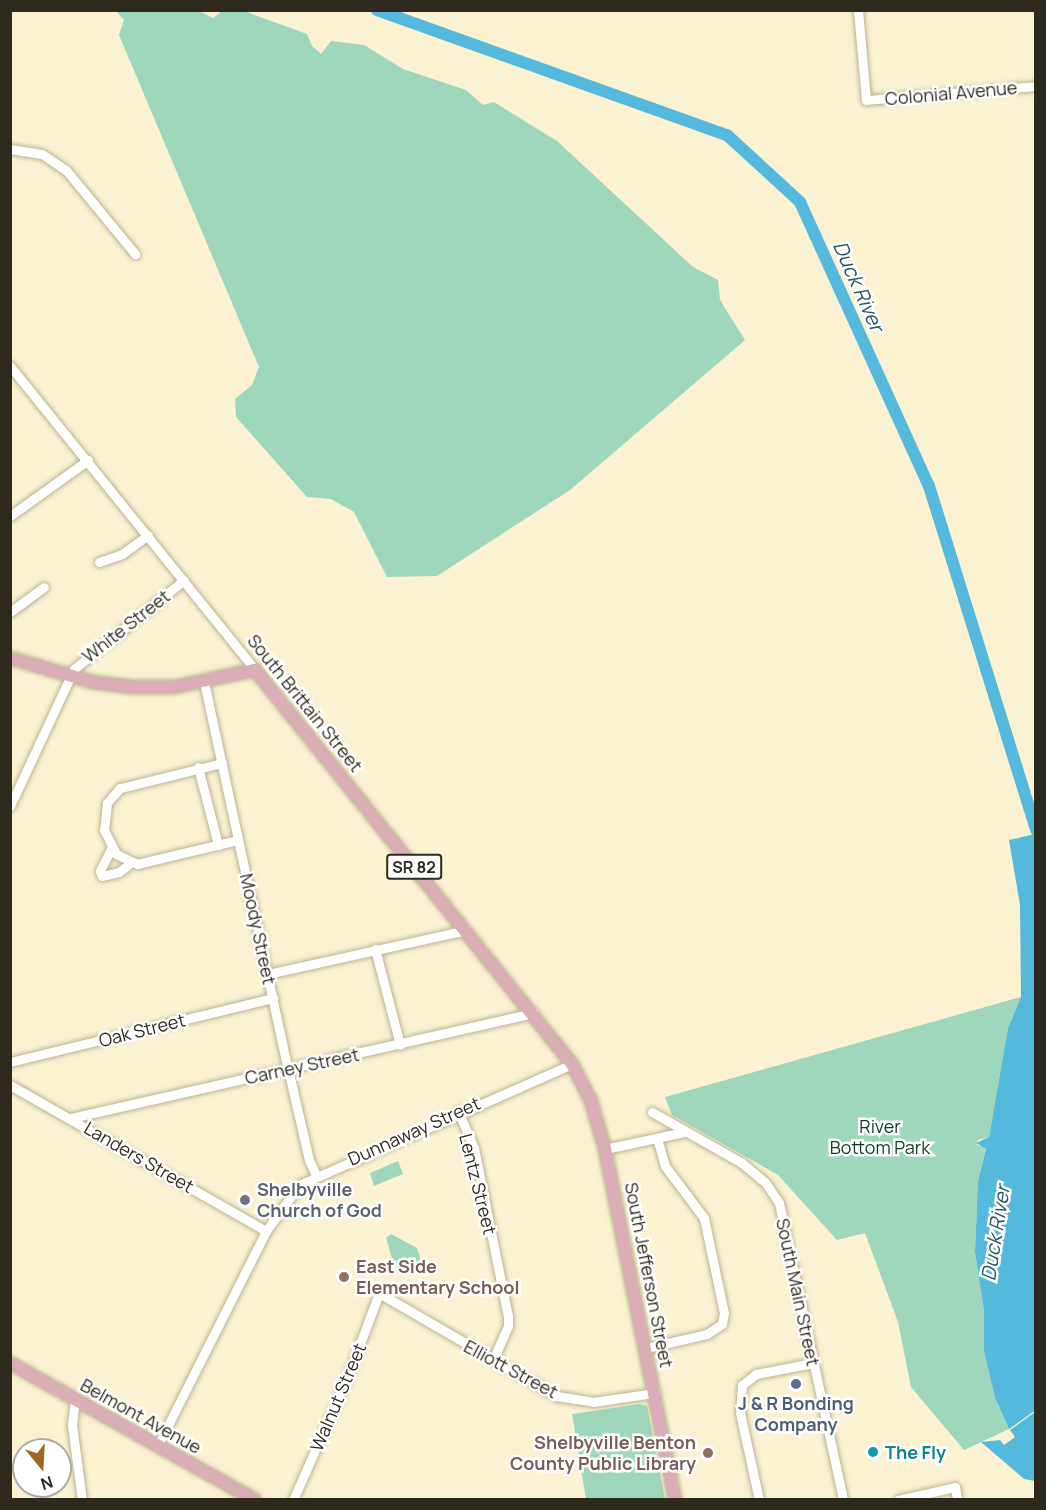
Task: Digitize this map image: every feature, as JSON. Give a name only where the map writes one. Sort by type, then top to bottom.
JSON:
[{"type":"main road","points":[[10,658],[70,676],[133,687],[204,682],[255,670]]},
{"type":"main road","name":"South Brittain Street","points":[[255,670],[572,1064]]},
{"type":"main road","name":"South Jefferson Street","points":[[572,1064],[591,1101],[605,1149],[675,1500]]},
{"type":"main road","name":"Belmont Avenue","points":[[10,1363],[255,1500]]},
{"type":"street","name":"Colonial Avenue","points":[[858,10],[866,100],[1035,86]]},
{"type":"street","points":[[10,149],[42,154],[66,170],[135,254]]},
{"type":"street","name":"South Brittain Street","points":[[10,366],[88,459],[255,670]]},
{"type":"street","points":[[10,516],[88,459]]},
{"type":"street","points":[[99,562],[122,554],[147,535]]},
{"type":"street","name":"White Street","points":[[10,806],[70,676],[85,657],[184,580]]},
{"type":"street","points":[[10,612],[44,587]]},
{"type":"street","name":"Moody Street","points":[[204,682],[288,1069],[309,1160],[316,1174]]},
{"type":"street","points":[[222,763],[128,784],[112,795],[103,820],[111,849],[130,862],[145,864],[238,840]]},
{"type":"street","points":[[198,768],[218,845]]},
{"type":"street","points":[[111,849],[100,871],[102,876],[119,872],[130,862]]},
{"type":"street","points":[[268,974],[466,930]]},
{"type":"street","points":[[375,949],[400,1045]]},
{"type":"street","name":"Oak Street","points":[[10,1062],[273,998]]},
{"type":"street","name":"Carney Street","points":[[71,1118],[533,1013]]},
{"type":"street","name":"Dunnaway Street","points":[[158,1445],[266,1231],[291,1192],[316,1174],[458,1111],[572,1064]]},
{"type":"street","name":"Landers Street","points":[[10,1085],[266,1231]]},
{"type":"street","name":"Lentz Street","points":[[458,1111],[474,1148],[508,1316],[508,1326],[493,1360]]},
{"type":"street","name":"South Main Street","points":[[652,1113],[742,1163],[765,1182],[779,1203],[843,1500]]},
{"type":"street","points":[[605,1149],[684,1132]]},
{"type":"street","points":[[646,1348],[707,1334],[722,1324],[724,1313],[704,1218],[665,1166],[657,1138]]},
{"type":"street","name":"Elliott Street","points":[[380,1293],[557,1396],[579,1402],[655,1393]]},
{"type":"street","name":"Walnut Street","points":[[293,1500],[350,1373],[380,1293]]},
{"type":"street","points":[[759,1500],[740,1413],[742,1385],[756,1374],[813,1363]]},
{"type":"street","points":[[75,1400],[72,1425],[82,1500]]},
{"type":"street","points":[[898,1500],[955,1487],[957,1500]]},
{"type":"green space","points":[[116,11],[199,11],[213,18],[222,11],[244,11],[307,34],[312,46],[321,54],[331,41],[364,45],[403,69],[466,90],[483,105],[494,102],[557,141],[693,267],[718,280],[720,300],[745,340],[570,490],[437,576],[387,577],[354,512],[331,499],[307,497],[236,417],[235,399],[252,385],[259,367],[119,35],[124,20]]},
{"type":"green space","name":"River Bottom Park","points":[[1021,997],[1008,1028],[989,1137],[978,1140],[977,1145],[986,1148],[978,1181],[975,1252],[984,1311],[984,1351],[995,1398],[1009,1429],[964,1450],[911,1387],[898,1322],[865,1233],[837,1240],[778,1175],[672,1115],[665,1097]]},
{"type":"green space","points":[[398,1161],[403,1174],[374,1186],[370,1173]]},
{"type":"green space","points":[[391,1234],[417,1248],[422,1264],[411,1271],[395,1269],[386,1238]]},
{"type":"green space","points":[[640,1404],[647,1406],[665,1499],[586,1499],[572,1414]]},
{"type":"water","points":[[1035,834],[1036,1410],[1009,1429],[995,1398],[984,1351],[984,1311],[975,1252],[978,1181],[986,1149],[976,1143],[989,1137],[1008,1028],[1021,997],[1020,905],[1009,840]]},
{"type":"water","points":[[1035,1412],[1035,1481],[1024,1479],[981,1442],[1000,1440],[1004,1445],[1015,1437],[1010,1430]]},
{"type":"waterway","name":"Duck River","points":[[377,10],[727,135],[800,202],[929,486],[1036,830]]},
{"type":"place","name":"Shelbyville Church of God","points":[[245,1200]]},
{"type":"place","name":"East Side Elementary School","points":[[344,1277]]},
{"type":"place","name":"J & R Bonding Company","points":[[796,1384]]},
{"type":"place","name":"The Fly","points":[[873,1452]]},
{"type":"place","name":"Shelbyville Benton County Public Library","points":[[708,1453]]}]
